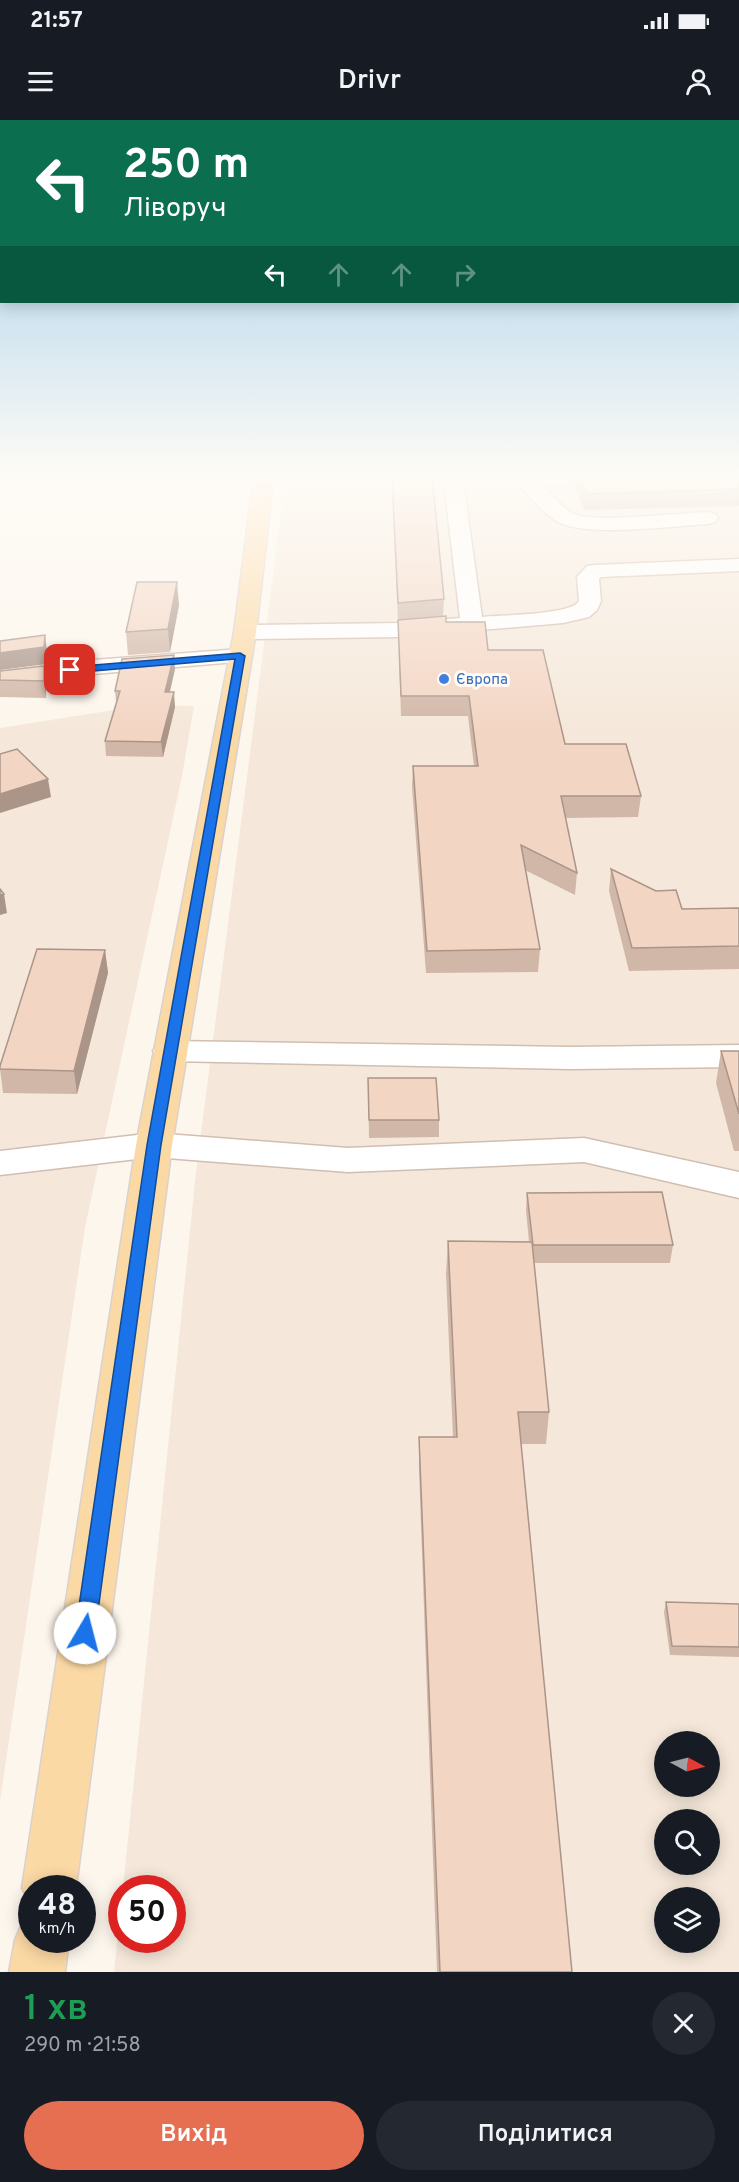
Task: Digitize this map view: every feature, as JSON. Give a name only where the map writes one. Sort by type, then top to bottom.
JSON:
[{"type":"main road","points":[[51,1875],[154,1145],[243,644],[253,560]]},
{"type":"main road","points":[[38,1972],[40,1953]]},
{"type":"lane","points":[[463,560],[472,625]]},
{"type":"lane","points":[[0,679],[243,644],[553,618],[585,610],[591,602],[588,577],[595,571],[739,565]]},
{"type":"lane","points":[[170,1051],[570,1058],[739,1056]]},
{"type":"lane","points":[[0,1163],[154,1145],[348,1161],[584,1150],[739,1185]]},
{"type":"shaded area","points":[[275,560],[739,560],[739,1972],[114,1972],[116,1953],[186,1953],[186,1875],[124,1875],[196,1172]]},
{"type":"shaded area","points":[[118,705],[194,706],[182,776],[85,1227],[0,1801],[0,728],[114,710]]},
{"type":"building","points":[[396,560],[440,560],[444,599],[398,603]]},
{"type":"building","points":[[137,582],[177,582],[168,629],[126,632]]},
{"type":"building","points":[[446,616],[446,622],[485,622],[488,650],[543,650],[565,744],[626,744],[641,796],[561,796],[577,873],[521,845],[540,949],[427,951],[413,766],[478,766],[469,696],[401,696],[398,620]]},
{"type":"building","points":[[45,635],[44,647],[0,653],[0,641]]},
{"type":"building","points":[[174,655],[165,692],[174,692],[161,742],[105,741],[120,691],[115,691],[122,659]]},
{"type":"building","points":[[44,666],[44,681],[0,680],[0,671]]},
{"type":"building","points":[[17,749],[48,779],[0,794],[0,754]]},
{"type":"building","points":[[611,869],[656,891],[676,890],[682,909],[739,908],[739,946],[632,948]]},
{"type":"building","points":[[37,949],[105,950],[74,1071],[0,1069]]},
{"type":"building","points":[[721,1051],[739,1051],[739,1114]]},
{"type":"building","points":[[368,1078],[436,1078],[439,1120],[369,1120]]},
{"type":"building","points":[[662,1192],[673,1245],[533,1245],[527,1193]]},
{"type":"building","points":[[448,1241],[532,1242],[549,1412],[518,1412],[572,1972],[440,1972],[419,1437],[457,1437]]},
{"type":"building","points":[[666,1602],[739,1604],[739,1647],[672,1646]]},
{"type":"place","name":"Європа","points":[[444,679]]},
{"type":"route","points":[[70,670],[240,656],[154,1145],[85,1633]]}]
